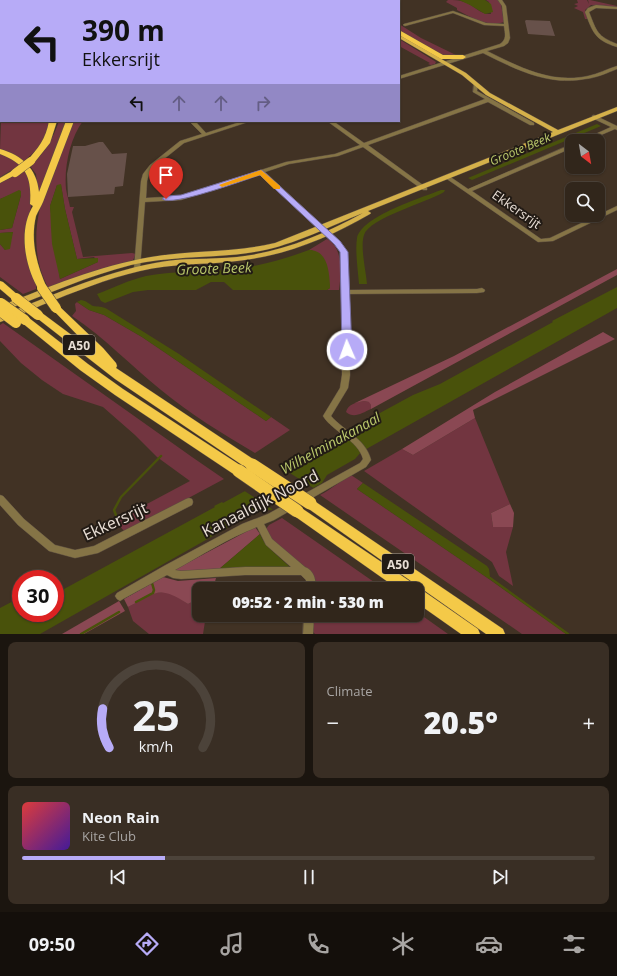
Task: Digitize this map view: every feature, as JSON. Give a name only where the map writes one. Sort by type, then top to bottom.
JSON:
[{"type":"highway","points":[[400,33],[446,61],[463,57]]},
{"type":"highway","name":"A50","points":[[70,122],[63,144],[35,207],[31,222],[30,248],[33,266],[42,288],[56,308],[74,328],[102,352],[119,376]]},
{"type":"highway","points":[[0,181],[15,173],[31,161],[46,145],[54,123]]},
{"type":"highway","name":"A50","points":[[0,152],[11,155],[22,162],[32,174],[35,186],[35,207]]},
{"type":"highway","name":"A50","points":[[0,284],[16,301],[38,315],[119,376],[310,503],[498,634]]},
{"type":"highway","name":"A50","points":[[0,307],[21,318],[36,336],[56,345],[119,392],[239,471],[399,582]]},
{"type":"highway","points":[[424,599],[473,634]]},
{"type":"main road","points":[[400,37],[476,77],[499,96],[560,132]]},
{"type":"main road","points":[[446,61],[496,99],[560,132]]},
{"type":"main road","points":[[0,307],[116,266],[237,260],[282,250],[324,231],[350,224],[373,210],[424,188],[617,109]]},
{"type":"main road","points":[[0,318],[21,318],[137,265]]},
{"type":"street","points":[[463,57],[506,42],[508,38],[504,6],[500,0]]},
{"type":"street","points":[[617,8],[593,7],[589,8],[587,12],[593,30],[597,36],[617,46]]},
{"type":"street","points":[[405,25],[453,12],[485,24],[506,25]]},
{"type":"street","points":[[400,78],[446,61],[476,55],[483,51]]},
{"type":"street","points":[[483,51],[520,70],[550,78],[585,78],[617,67]]},
{"type":"street","points":[[476,84],[475,92],[532,124]]},
{"type":"street","points":[[483,90],[483,93],[488,97],[488,100]]},
{"type":"street","points":[[143,200],[181,198],[288,163],[336,155],[488,100]]},
{"type":"street","points":[[597,118],[616,128]]},
{"type":"street","points":[[193,122],[205,134]]},
{"type":"street","points":[[137,265],[144,181],[148,170],[175,146],[182,142],[245,122]]},
{"type":"street","points":[[331,122],[424,188]]},
{"type":"street","points":[[601,134],[616,128]]},
{"type":"street","name":"Ekkersrijt","points":[[468,191],[565,149]]},
{"type":"street","points":[[261,172],[341,246],[344,252],[346,292],[482,290]]},
{"type":"street","name":"Ekkersrijt","points":[[448,178],[540,241],[551,240],[617,208]]},
{"type":"street","name":"Kanaaldijk Noord","points":[[120,596],[245,527],[259,522],[339,480],[366,463],[368,457],[348,434],[333,423],[327,416],[344,388],[346,375],[346,292]]},
{"type":"street","name":"Ekkersrijt","points":[[0,499],[21,522],[52,548],[75,554],[95,550],[189,502]]},
{"type":"street","points":[[259,522],[269,542],[305,571],[311,578],[311,582]]},
{"type":"street","points":[[167,569],[173,574],[182,575],[246,571],[305,571]]},
{"type":"street","points":[[308,634],[309,622]]},
{"type":"shaded area","points":[[448,0],[462,1],[484,13],[491,14],[489,2],[486,0],[498,0],[501,4],[504,22],[491,24],[479,21],[457,10],[457,8],[446,2]]},
{"type":"shaded area","points":[[459,0],[485,0],[491,4],[493,12],[485,14]]},
{"type":"shaded area","points":[[577,0],[587,0],[589,4],[588,0],[590,0],[617,6],[617,8],[591,5],[585,10],[588,19],[585,19],[583,12],[574,8],[578,6],[574,4],[578,3]]},
{"type":"shaded area","points":[[400,25],[421,38],[458,56],[442,56],[400,32]]},
{"type":"shaded area","points":[[400,40],[436,62],[435,64],[431,65],[428,64],[430,63],[400,47]]},
{"type":"shaded area","points":[[1,122],[49,122],[46,134],[41,144],[24,161],[0,149]]},
{"type":"shaded area","points":[[59,122],[69,122],[40,193],[38,193],[36,174],[30,166],[40,156],[54,134]]},
{"type":"shaded area","points":[[71,122],[82,122],[71,144],[66,171],[66,189],[70,207],[74,207],[72,212],[83,257],[132,253],[136,254],[133,260],[129,262],[49,289],[40,268],[37,247],[37,226],[41,204]],"holes":[[[57,185],[61,185],[77,259],[94,257],[98,262],[60,279],[50,206]]]},
{"type":"shaded area","points":[[597,124],[601,126],[582,134],[573,134]]},
{"type":"shaded area","points":[[565,137],[565,141],[472,180],[468,178]]},
{"type":"shaded area","points":[[0,153],[9,156],[20,165],[0,177]]},
{"type":"shaded area","points":[[26,170],[33,194],[27,232],[37,286],[36,289],[23,294],[0,277],[0,244],[5,250],[13,232],[0,233],[0,230],[12,228],[21,195],[15,193],[0,199],[0,183]]},
{"type":"shaded area","points":[[61,184],[65,209],[77,259],[98,258],[98,262],[60,279],[52,244],[50,206],[57,185]]},
{"type":"shaded area","points":[[19,190],[21,191],[21,195],[12,228],[0,230],[0,199]]},
{"type":"shaded area","points":[[441,190],[445,190],[436,196],[387,217],[368,229],[363,240],[367,284],[359,284],[356,243],[361,230],[369,222],[393,209]]},
{"type":"shaded area","points":[[13,232],[10,249],[5,250],[0,244],[0,233]]},
{"type":"shaded area","points":[[327,239],[332,243],[339,255],[341,270],[339,290],[327,290],[330,288],[312,250],[309,250]]},
{"type":"shaded area","points":[[309,250],[315,251],[324,258],[329,274],[330,288],[327,290],[233,290],[224,282],[211,282],[196,290],[148,290],[133,292],[105,303],[101,301],[97,294],[146,276],[168,273],[244,268],[272,262]]},
{"type":"shaded area","points":[[617,269],[617,275],[371,409],[369,402],[364,401],[355,403],[454,356]]},
{"type":"shaded area","points":[[617,287],[617,308],[361,452],[355,459],[327,475],[322,483],[276,509],[256,512],[64,620],[64,589],[215,507],[214,506],[222,502],[223,503],[351,433],[356,426],[413,395],[440,384],[553,322],[552,321]]},
{"type":"shaded area","points":[[81,300],[93,306],[107,309],[179,354],[271,417],[266,421],[142,337],[104,315],[89,310],[77,302]]},
{"type":"shaded area","points":[[77,302],[89,310],[104,315],[142,337],[266,421],[271,417],[290,430],[255,453],[243,446],[172,399],[106,342],[72,316],[76,311],[75,304]]},
{"type":"shaded area","points":[[3,323],[224,479],[125,532],[115,521],[190,481],[157,457],[103,407],[63,394],[42,380],[21,363],[0,341],[0,325]]},
{"type":"shaded area","points":[[603,332],[615,339],[473,410],[475,418],[413,455],[402,449],[495,392]]},
{"type":"shaded area","points":[[364,401],[370,402],[371,409],[355,415],[346,412],[351,405]]},
{"type":"shaded area","points":[[475,418],[510,504],[491,513],[493,527],[513,527],[506,552],[513,586],[499,576],[492,562],[364,471],[402,449],[413,455]]},
{"type":"shaded area","points":[[351,475],[363,483],[357,489],[489,579],[566,634],[522,634],[320,495]]},
{"type":"shaded area","points":[[363,483],[487,566],[489,569],[489,579],[357,489]]},
{"type":"shaded area","points":[[510,504],[514,513],[513,527],[493,527],[491,513]]},
{"type":"shaded area","points":[[282,518],[374,582],[316,582],[312,574],[306,568],[276,546],[270,539],[266,529],[269,525]]},
{"type":"shaded area","points":[[255,527],[260,534],[218,570],[195,573],[174,570]]},
{"type":"shaded area","points":[[260,534],[269,548],[292,569],[244,567],[218,570]]},
{"type":"shaded area","points":[[163,577],[178,581],[216,578],[215,582],[192,582],[192,602],[188,604],[170,594],[164,593],[152,594],[128,607],[124,599]]},
{"type":"shaded area","points":[[165,592],[175,595],[188,604],[192,602],[192,622],[205,622],[203,634],[149,634],[133,621],[128,607],[153,593]]},
{"type":"shaded area","points":[[119,601],[125,611],[84,634],[62,634]]},
{"type":"shaded area","points":[[12,602],[12,622],[61,622],[40,634],[0,634],[0,608]]},
{"type":"shaded area","points":[[424,617],[448,634],[315,634],[313,632],[314,622],[424,622]]},
{"type":"pier","points":[[282,468],[315,489],[275,511],[243,490]]},
{"type":"building","points":[[526,20],[550,21],[555,36],[528,34]]},
{"type":"building","points":[[103,142],[112,154],[127,153],[123,186],[115,187],[114,194],[68,197],[67,174],[73,146],[85,146]]},
{"type":"waterway","name":"Groote Beek","points":[[119,523],[114,510],[121,497],[161,456]]},
{"type":"waterway","points":[[490,578],[568,634]]},
{"type":"waterway","name":"Groote Beek","points":[[136,602],[153,593],[154,590],[152,583]]},
{"type":"waterway","name":"Groote Beek","points":[[81,634],[119,612]]},
{"type":"slow traffic","points":[[222,185],[261,172],[277,187]]},
{"type":"route","points":[[166,199],[181,198],[261,172],[337,242],[344,252],[347,350]]},
{"type":"water label","name":"Wilhelminakanaal","points":[[330,443]]}]
